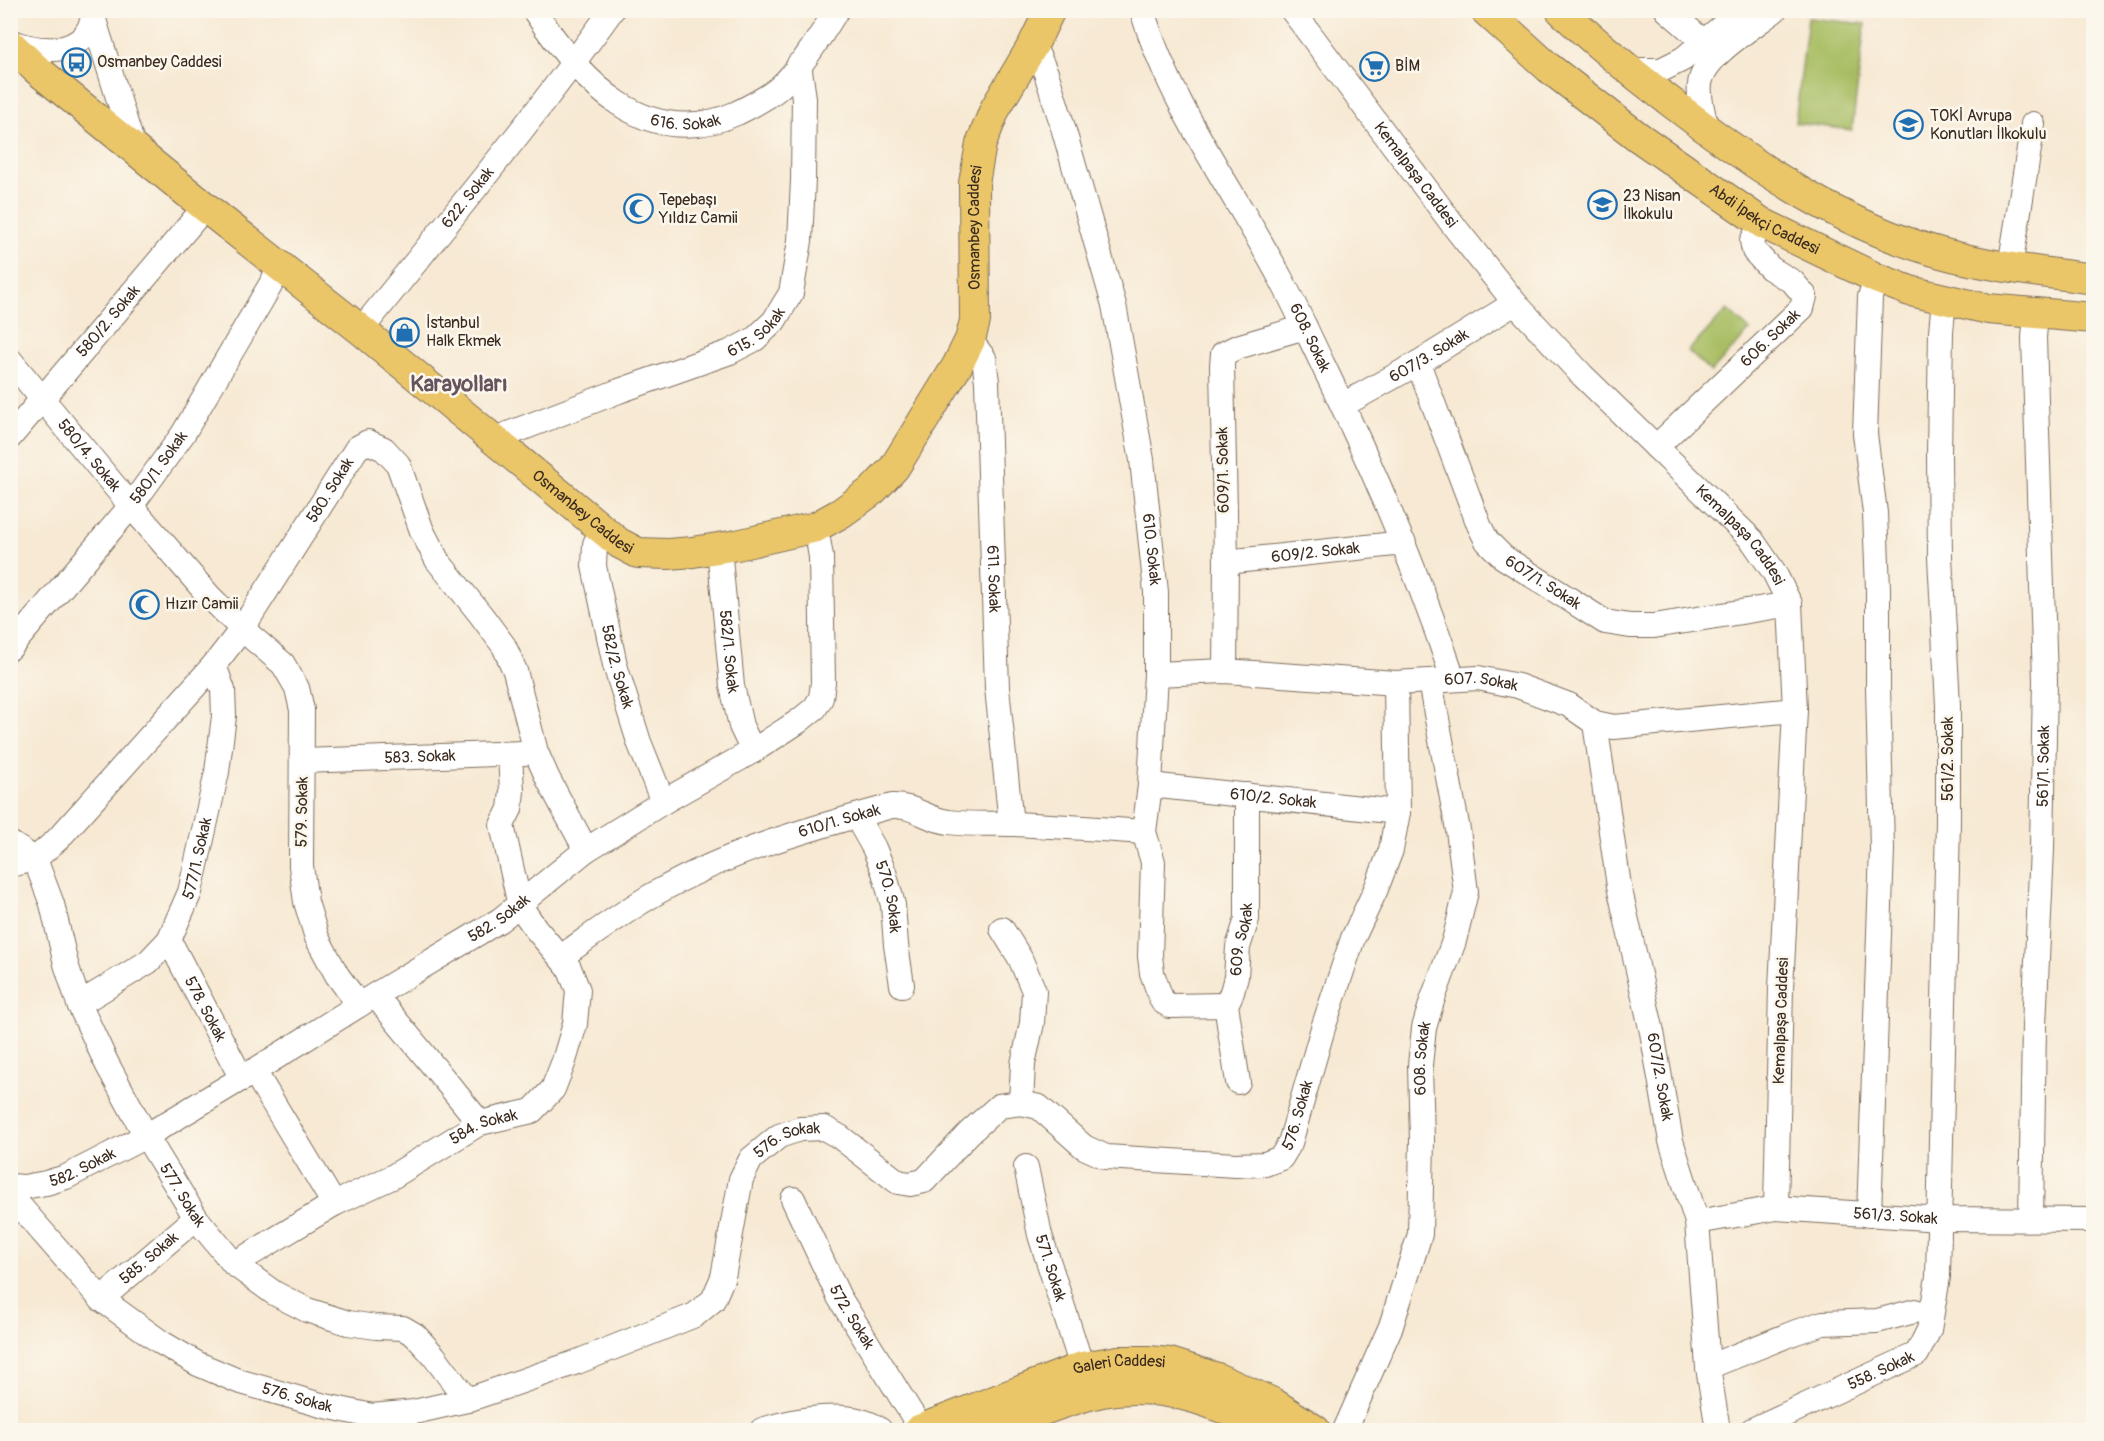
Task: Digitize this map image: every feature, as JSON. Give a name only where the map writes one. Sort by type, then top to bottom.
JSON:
[{"type":"main road","name":"Osmanbey Caddesi","points":[[10,43],[35,68],[205,207],[362,330],[619,543],[638,553],[668,554],[719,548],[816,527],[841,513],[873,490],[894,468],[957,366],[970,340],[975,321],[974,183],[981,144],[995,109],[1033,45],[1050,10]]},
{"type":"main road","name":"Abdi İpekçi Caddesi","points":[[1485,10],[1549,68],[1637,136],[1762,223],[1876,278],[1910,291],[1988,309],[2094,318]]},
{"type":"main road","points":[[1561,10],[1629,70],[1707,130],[1793,189],[1877,232],[1941,253],[2010,267],[2094,279]]},
{"type":"main road","name":"Galeri Caddesi","points":[[920,1430],[1082,1367],[1118,1361],[1148,1361],[1170,1364],[1217,1378],[1273,1403],[1315,1431]]},
{"type":"main road","name":"Galeri Caddesi","points":[[1007,1428],[1100,1392],[1152,1389],[1209,1402],[1268,1431]]},
{"type":"street","name":"616. Sokak","points":[[534,10],[573,64],[596,88],[626,108],[652,119],[688,125],[722,119],[750,107],[779,87],[799,64],[837,10]]},
{"type":"street","name":"622. Sokak","points":[[362,330],[573,64],[612,10]]},
{"type":"street","name":"608. Sokak","points":[[1142,10],[1152,42],[1184,108],[1282,281],[1343,405],[1404,543],[1441,680],[1466,892],[1454,941],[1424,1028],[1420,1065],[1422,1140],[1420,1234],[1391,1326],[1345,1431]]},
{"type":"street","name":"Kemalpaşa Caddesi","points":[[1292,10],[1457,230],[1515,303],[1582,375],[1752,540],[1774,572],[1790,604],[1795,710],[1781,988],[1776,1208]]},
{"type":"street","points":[[1667,10],[1710,49]]},
{"type":"street","points":[[1707,130],[1700,97],[1700,82],[1709,63],[1710,49],[1742,10]]},
{"type":"street","points":[[1629,70],[1661,70],[1710,49],[1775,10]]},
{"type":"street","points":[[10,43],[27,48],[58,49],[73,45],[85,37],[91,27],[92,14]]},
{"type":"street","points":[[92,14],[133,146]]},
{"type":"street","name":"610. Sokak","points":[[1033,45],[1046,73],[1060,117],[1114,305],[1142,460],[1156,592],[1150,785],[1144,832],[1153,862],[1150,956],[1152,973],[1162,1001],[1170,1006],[1226,1005]]},
{"type":"street","name":"615. Sokak","points":[[495,439],[730,352],[755,339],[774,321],[791,293],[800,241],[804,98],[799,64]]},
{"type":"street","points":[[2010,267],[2033,124]]},
{"type":"street","name":"580/2. Sokak","points":[[10,437],[205,207]]},
{"type":"street","name":"606. Sokak","points":[[1656,447],[1802,308],[1805,296],[1793,282],[1770,268],[1754,251],[1752,241],[1762,223]]},
{"type":"street","name":"580/1. Sokak","points":[[10,648],[131,506],[183,434],[281,267]]},
{"type":"street","points":[[1869,1215],[1882,849],[1878,578],[1875,513],[1865,434],[1870,297],[1876,278]]},
{"type":"street","name":"561/2. Sokak","points":[[1940,1219],[1948,821],[1948,705],[1940,557],[1939,454],[1941,331],[1944,300]]},
{"type":"street","name":"607/3. Sokak","points":[[1343,405],[1418,363],[1515,303]]},
{"type":"street","name":"561/1. Sokak","points":[[2031,1219],[2045,680],[2034,338],[2036,313]]},
{"type":"street","name":"609/1. Sokak","points":[[1225,671],[1223,354],[1237,347],[1305,327]]},
{"type":"street","name":"611. Sokak","points":[[970,340],[984,358],[987,382],[997,688],[1011,824]]},
{"type":"street","name":"580/4. Sokak","points":[[10,360],[131,506],[210,597],[242,629]]},
{"type":"street","name":"607/1. Sokak","points":[[1418,363],[1487,541],[1503,557],[1583,609],[1605,622],[1654,626],[1790,604]]},
{"type":"street","name":"580. Sokak","points":[[35,860],[58,839],[214,664],[242,629],[357,448],[368,442],[384,449],[398,464],[422,531],[437,561],[482,615],[504,646],[515,671],[536,752],[586,850]]},
{"type":"street","name":"582. Sokak","points":[[10,1186],[46,1183],[66,1177],[146,1136],[500,920],[586,850],[663,802],[753,751],[815,708],[821,698],[823,682],[820,557],[816,527]]},
{"type":"street","name":"582/2. Sokak","points":[[602,529],[595,544],[594,566],[615,665],[639,742],[663,802]]},
{"type":"street","name":"609/2. Sokak","points":[[1226,562],[1404,543]]},
{"type":"street","name":"582/1. Sokak","points":[[719,548],[732,686],[741,726],[753,751]]},
{"type":"street","name":"579. Sokak","points":[[242,629],[283,663],[297,688],[302,710],[301,866],[306,902],[317,938],[337,975],[367,1000],[480,1123]]},
{"type":"street","name":"577/1. Sokak","points":[[79,1004],[148,962],[169,940],[190,892],[216,772],[224,716],[223,690],[214,664]]},
{"type":"street","name":"607. Sokak","points":[[1155,674],[1225,671],[1396,683],[1478,678],[1518,686],[1569,705],[1595,723],[1614,727],[1795,710]]},
{"type":"street","name":"576. Sokak","points":[[10,1195],[101,1299],[162,1343],[198,1365],[238,1381],[321,1405],[372,1416],[414,1412],[467,1400],[577,1362],[695,1315],[712,1300],[723,1277],[741,1179],[751,1159],[779,1136],[800,1129],[824,1128],[840,1137],[898,1182],[910,1184],[924,1181],[969,1133],[999,1106],[1021,1102],[1039,1107],[1084,1147],[1106,1157],[1235,1165],[1265,1164],[1281,1158],[1290,1143],[1323,1028],[1353,938],[1391,850],[1398,812],[1396,683]]},
{"type":"street","name":"607/2. Sokak","points":[[1595,723],[1619,886],[1652,1032],[1671,1141],[1697,1222],[1708,1366],[1718,1431]]},
{"type":"street","name":"583. Sokak","points":[[303,762],[510,755],[536,752]]},
{"type":"street","points":[[510,755],[510,809],[502,825],[520,906]]},
{"type":"street","name":"610/2. Sokak","points":[[1150,785],[1398,812]]},
{"type":"street","name":"609. Sokak","points":[[1238,1082],[1226,1005],[1232,992],[1238,947],[1247,919],[1247,795]]},
{"type":"street","name":"610/1. Sokak","points":[[561,957],[656,893],[742,852],[892,806],[904,806],[948,822],[1144,832]]},
{"type":"street","name":"570. Sokak","points":[[856,816],[884,872],[893,905],[902,985]]},
{"type":"street","points":[[10,843],[35,860]]},
{"type":"street","points":[[10,865],[35,860]]},
{"type":"street","name":"577. Sokak","points":[[35,860],[52,904],[66,964],[79,1004],[107,1064],[146,1136],[196,1218],[234,1264],[274,1293],[307,1310],[348,1323],[376,1328],[403,1328],[416,1335],[467,1400]]},
{"type":"street","name":"584. Sokak","points":[[234,1264],[334,1204],[392,1177],[480,1123],[532,1111],[553,1089],[575,1024],[578,990],[569,968],[520,906]]},
{"type":"street","points":[[1002,929],[1020,958],[1034,991],[1032,1023],[1023,1064],[1021,1102]]},
{"type":"street","name":"578. Sokak","points":[[169,940],[248,1075],[334,1204]]},
{"type":"street","name":"571. Sokak","points":[[1026,1167],[1040,1235],[1082,1367]]},
{"type":"street","name":"572. Sokak","points":[[793,1199],[839,1297],[920,1430]]},
{"type":"street","name":"561/3. Sokak","points":[[1697,1222],[1776,1208],[1940,1219],[2094,1220]]},
{"type":"street","name":"585. Sokak","points":[[101,1299],[196,1218]]},
{"type":"street","name":"558. Sokak","points":[[1752,1431],[1917,1354],[1929,1330],[1933,1311],[1938,1277],[1940,1219]]},
{"type":"street","points":[[1708,1366],[1823,1323],[1877,1321],[1915,1311]]},
{"type":"street","points":[[762,1431],[789,1422],[829,1418],[857,1421],[880,1431]]},
{"type":"green space","points":[[1808,18],[1865,24],[1852,130],[1795,123]]},
{"type":"green space","points":[[1727,310],[1750,330],[1711,372],[1688,351]]},
{"type":"place","name":"Osmanbey Caddesi","points":[[76,62]]},
{"type":"place","name":"BİM","points":[[1374,66]]},
{"type":"place","name":"TOKİ Avrupa Konutları İlkokulu","points":[[1909,125]]},
{"type":"place","name":"23 Nisan İlkokulu","points":[[1602,205]]},
{"type":"place","name":"Tepebaşı Yıldız Camii","points":[[638,209]]},
{"type":"place","name":"İstanbul Halk Ekmek","points":[[405,332]]},
{"type":"place","name":"Hızır Camii","points":[[144,604]]},
{"type":"district","name":"Karayolları","points":[[459,384]]}]
